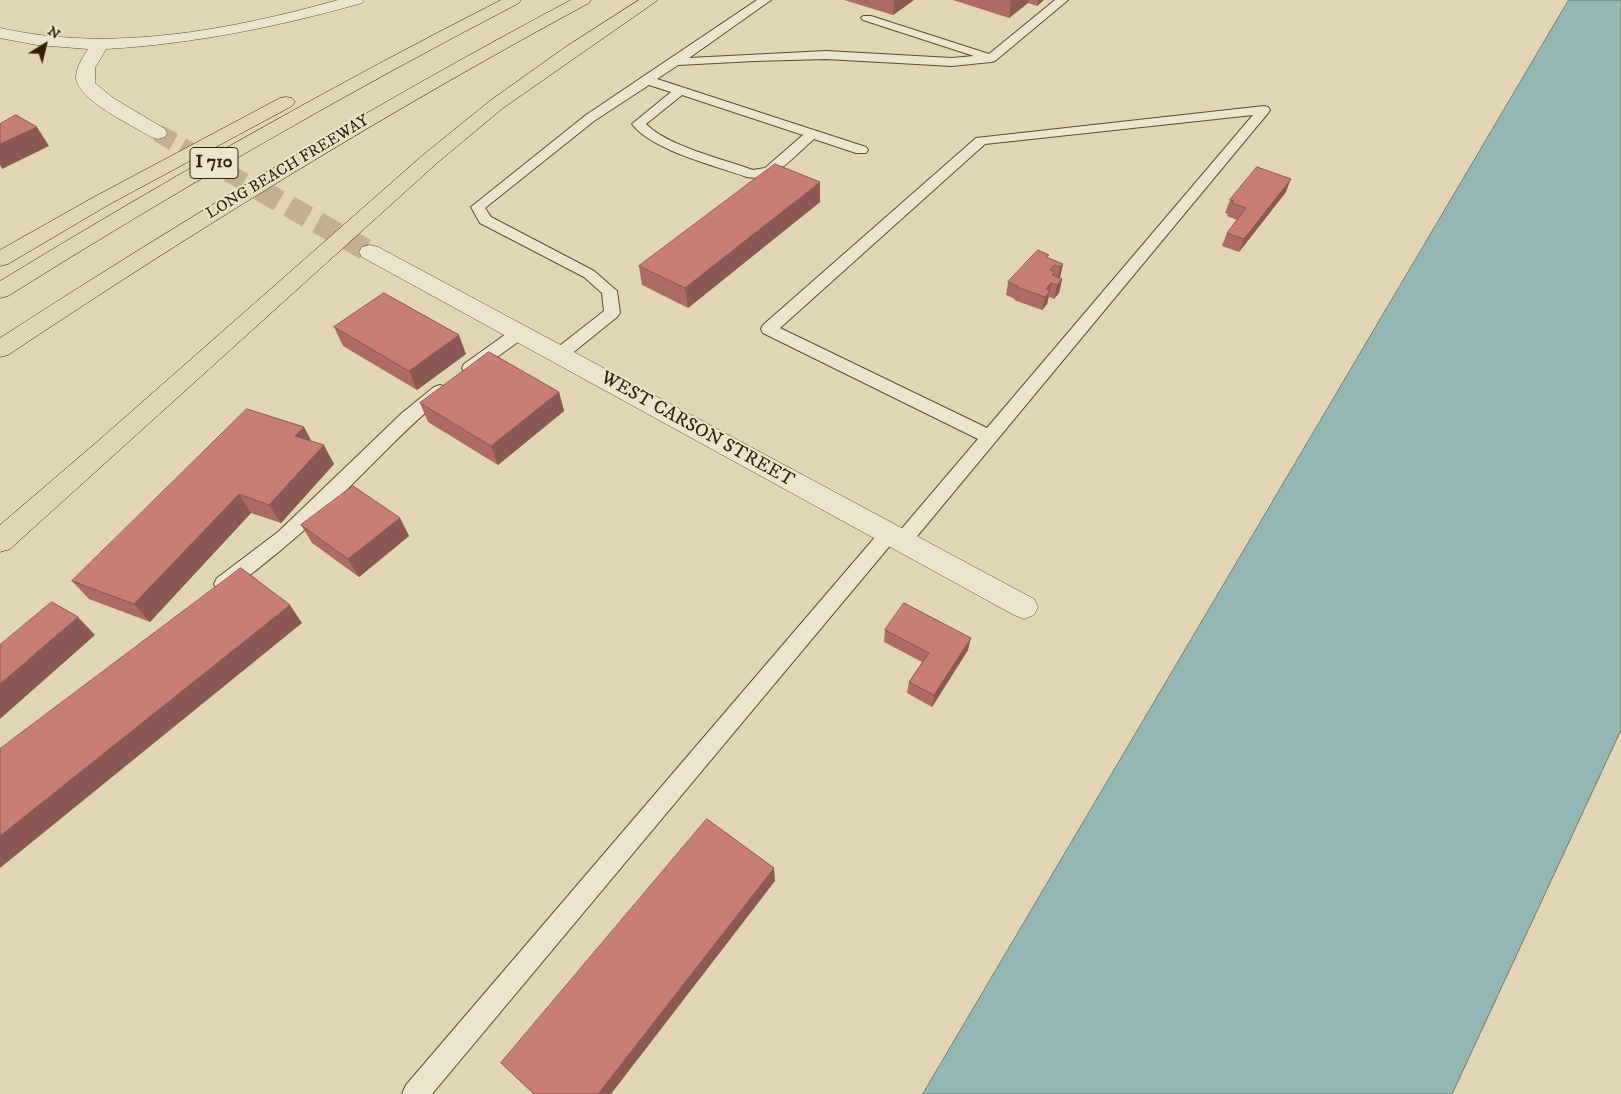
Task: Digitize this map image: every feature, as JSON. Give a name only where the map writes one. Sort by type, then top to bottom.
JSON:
[{"type":"highway","name":"LONG BEACH FREEWAY","points":[[0,291],[184,180],[432,41],[512,0]]},
{"type":"highway","name":"LONG BEACH FREEWAY","points":[[0,349],[275,174],[514,36],[583,0]]},
{"type":"highway","points":[[0,541],[107,448],[430,159],[497,104],[573,50],[650,0]]},
{"type":"highway","points":[[0,258],[101,201],[348,68],[432,41]]},
{"type":"highway","points":[[0,354],[26,332]]},
{"type":"street","points":[[0,32],[20,38],[75,44],[181,38],[240,29],[302,16],[356,0]]},
{"type":"street","points":[[100,44],[86,70],[86,82],[94,93],[158,133]]},
{"type":"street","name":"WEST CARSON STREET","points":[[370,252],[1024,608]]},
{"type":"lane","points":[[560,355],[612,313],[610,291],[589,274],[485,220],[478,207],[590,118],[765,0]]},
{"type":"lane","points":[[675,62],[826,55],[952,62],[991,58],[1062,0]]},
{"type":"lane","points":[[867,18],[991,58]]},
{"type":"lane","points":[[647,80],[861,150]]},
{"type":"lane","points":[[680,91],[638,124],[649,135],[678,148],[752,174],[769,171],[812,134]]},
{"type":"lane","points":[[415,1094],[895,538],[989,437],[1264,110],[981,141],[769,329],[989,437]]},
{"type":"lane","points":[[206,597],[285,537],[408,417],[485,356],[519,332]]},
{"type":"water","points":[[1569,0],[1621,0],[1621,730],[1452,1094],[923,1094]]},
{"type":"building","points":[[16,115],[37,127],[0,144],[0,124]]},
{"type":"building","points":[[775,164],[820,182],[685,288],[639,266]]},
{"type":"building","points":[[1257,167],[1291,179],[1244,239],[1227,233],[1246,208],[1232,203],[1234,201],[1230,200]]},
{"type":"building","points":[[1038,250],[1049,255],[1046,257],[1063,264],[1060,267],[1054,265],[1050,270],[1055,272],[1052,275],[1062,279],[1057,285],[1051,283],[1046,289],[1050,291],[1045,297],[1008,282]]},
{"type":"building","points":[[384,293],[459,335],[409,371],[334,327]]},
{"type":"building","points":[[489,352],[559,392],[491,446],[420,403]]},
{"type":"building","points":[[247,409],[304,427],[295,436],[324,445],[269,505],[239,494],[134,604],[72,581]]},
{"type":"building","points":[[353,486],[400,518],[348,559],[301,525]]},
{"type":"building","points":[[241,568],[290,605],[0,836],[0,749]]},
{"type":"building","points":[[52,602],[78,617],[0,684],[0,645]]},
{"type":"building","points":[[904,603],[971,638],[934,695],[909,682],[929,653],[885,630]]},
{"type":"building","points":[[707,819],[774,868],[598,1094],[534,1094],[501,1063]]},
{"type":"tunnel","points":[[158,133],[262,192]]},
{"type":"tunnel","points":[[260,190],[370,252]]}]
